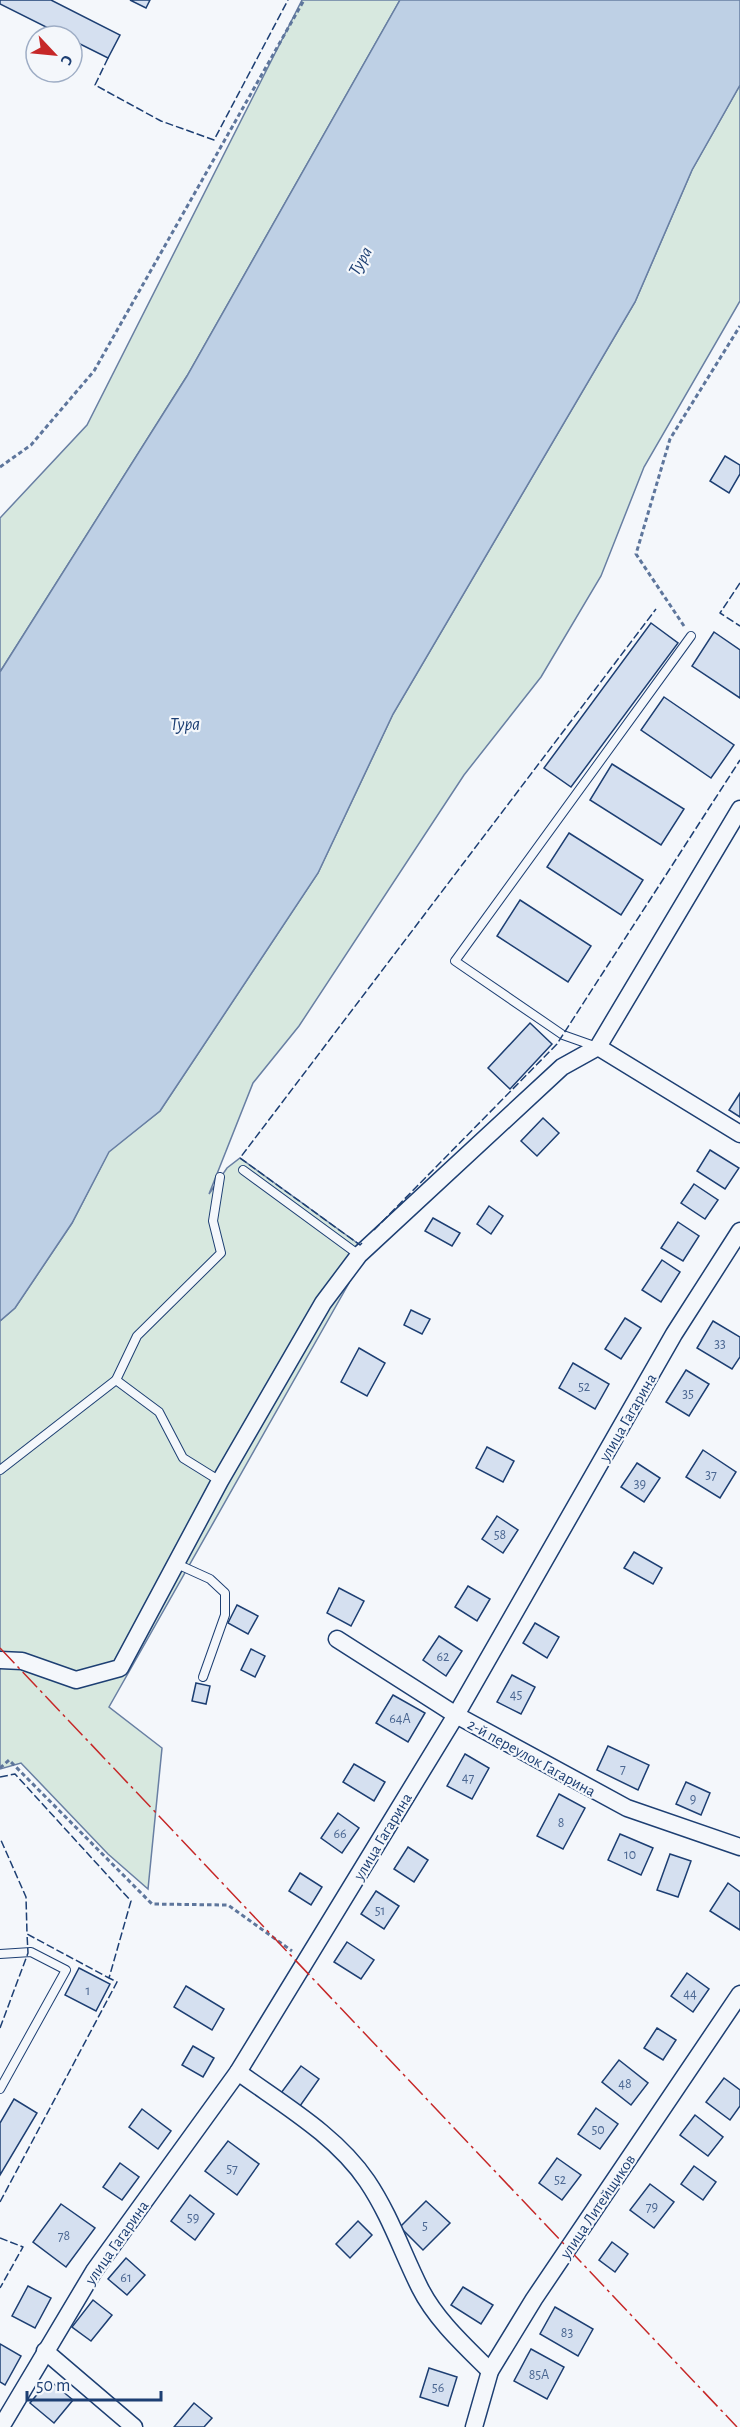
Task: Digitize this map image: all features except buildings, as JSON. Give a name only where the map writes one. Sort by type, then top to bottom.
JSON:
[{"type":"street","points":[[0,1660],[22,1661],[76,1680],[120,1668],[220,1481],[296,1345],[323,1303],[359,1255],[562,1067],[598,1047],[740,809]]},
{"type":"street","points":[[598,1047],[740,1134]]},
{"type":"street","name":"улица Гагарина","points":[[1,2427],[94,2271],[238,2072],[456,1715],[674,1334],[740,1231]]},
{"type":"street","name":"2-й переулок Гагарина","points":[[337,1639],[456,1715],[627,1808],[740,1847]]},
{"type":"street","name":"улица Литейщиков","points":[[474,2427],[490,2371],[534,2299],[740,1994]]},
{"type":"street","points":[[238,2072],[305,2120],[336,2146],[366,2180],[398,2233],[421,2289],[450,2331],[490,2371]]},
{"type":"street","points":[[45,2351],[134,2427]]},
{"type":"lane","points":[[598,1047],[563,1035],[455,961],[691,636]]},
{"type":"lane","points":[[243,1170],[359,1255]]},
{"type":"lane","points":[[0,1470],[116,1380],[137,1336],[220,1253],[213,1221],[220,1177]]},
{"type":"lane","points":[[116,1380],[159,1412],[183,1458],[220,1481]]},
{"type":"lane","points":[[177,1564],[210,1579],[225,1593],[225,1615],[203,1677]]},
{"type":"lane","points":[[0,1954],[31,1952],[66,1970],[0,2089]]},
{"type":"path","points":[[0,467],[31,445],[94,371],[304,0]]},
{"type":"path","points":[[691,636],[636,554],[670,439],[740,326]]},
{"type":"path","points":[[0,1768],[9,1760],[152,1904],[228,1905],[305,1961]]},
{"type":"shaded area","points":[[302,0],[400,0],[187,376],[0,672],[0,518],[87,425]]},
{"type":"shaded area","points":[[740,85],[740,301],[644,467],[601,576],[541,677],[464,775],[299,1026],[253,1083],[209,1194],[227,1168],[240,1158],[360,1245],[349,1283],[109,1707],[162,1748],[148,1889],[108,1854],[21,1763],[0,1769],[0,1321],[15,1308],[72,1223],[109,1151],[160,1111],[318,873],[393,714],[635,302],[692,170]]},
{"type":"water","name":"Тура","points":[[400,0],[740,0],[740,85],[692,170],[635,302],[393,714],[318,873],[160,1111],[109,1152],[72,1223],[15,1308],[0,1321],[0,672],[187,376]]},
{"type":"fence","points":[[108,58],[95,85],[161,121],[214,140],[288,0]]},
{"type":"fence","points":[[740,583],[720,613],[740,626]]},
{"type":"fence","points":[[362,1243],[360,1245],[240,1158],[656,609]]},
{"type":"fence","points":[[374,1230],[557,1044],[740,760]]},
{"type":"fence","points":[[0,1777],[15,1774],[131,1901],[109,1978],[27,1934],[26,1897],[0,1838]]},
{"type":"fence","points":[[0,2028],[28,1953],[27,1934]]},
{"type":"fence","points":[[0,2202],[117,1982],[109,1978]]},
{"type":"fence","points":[[0,2238],[23,2247],[0,2288]]},
{"type":"power","points":[[0,1648],[737,2427]]}]
